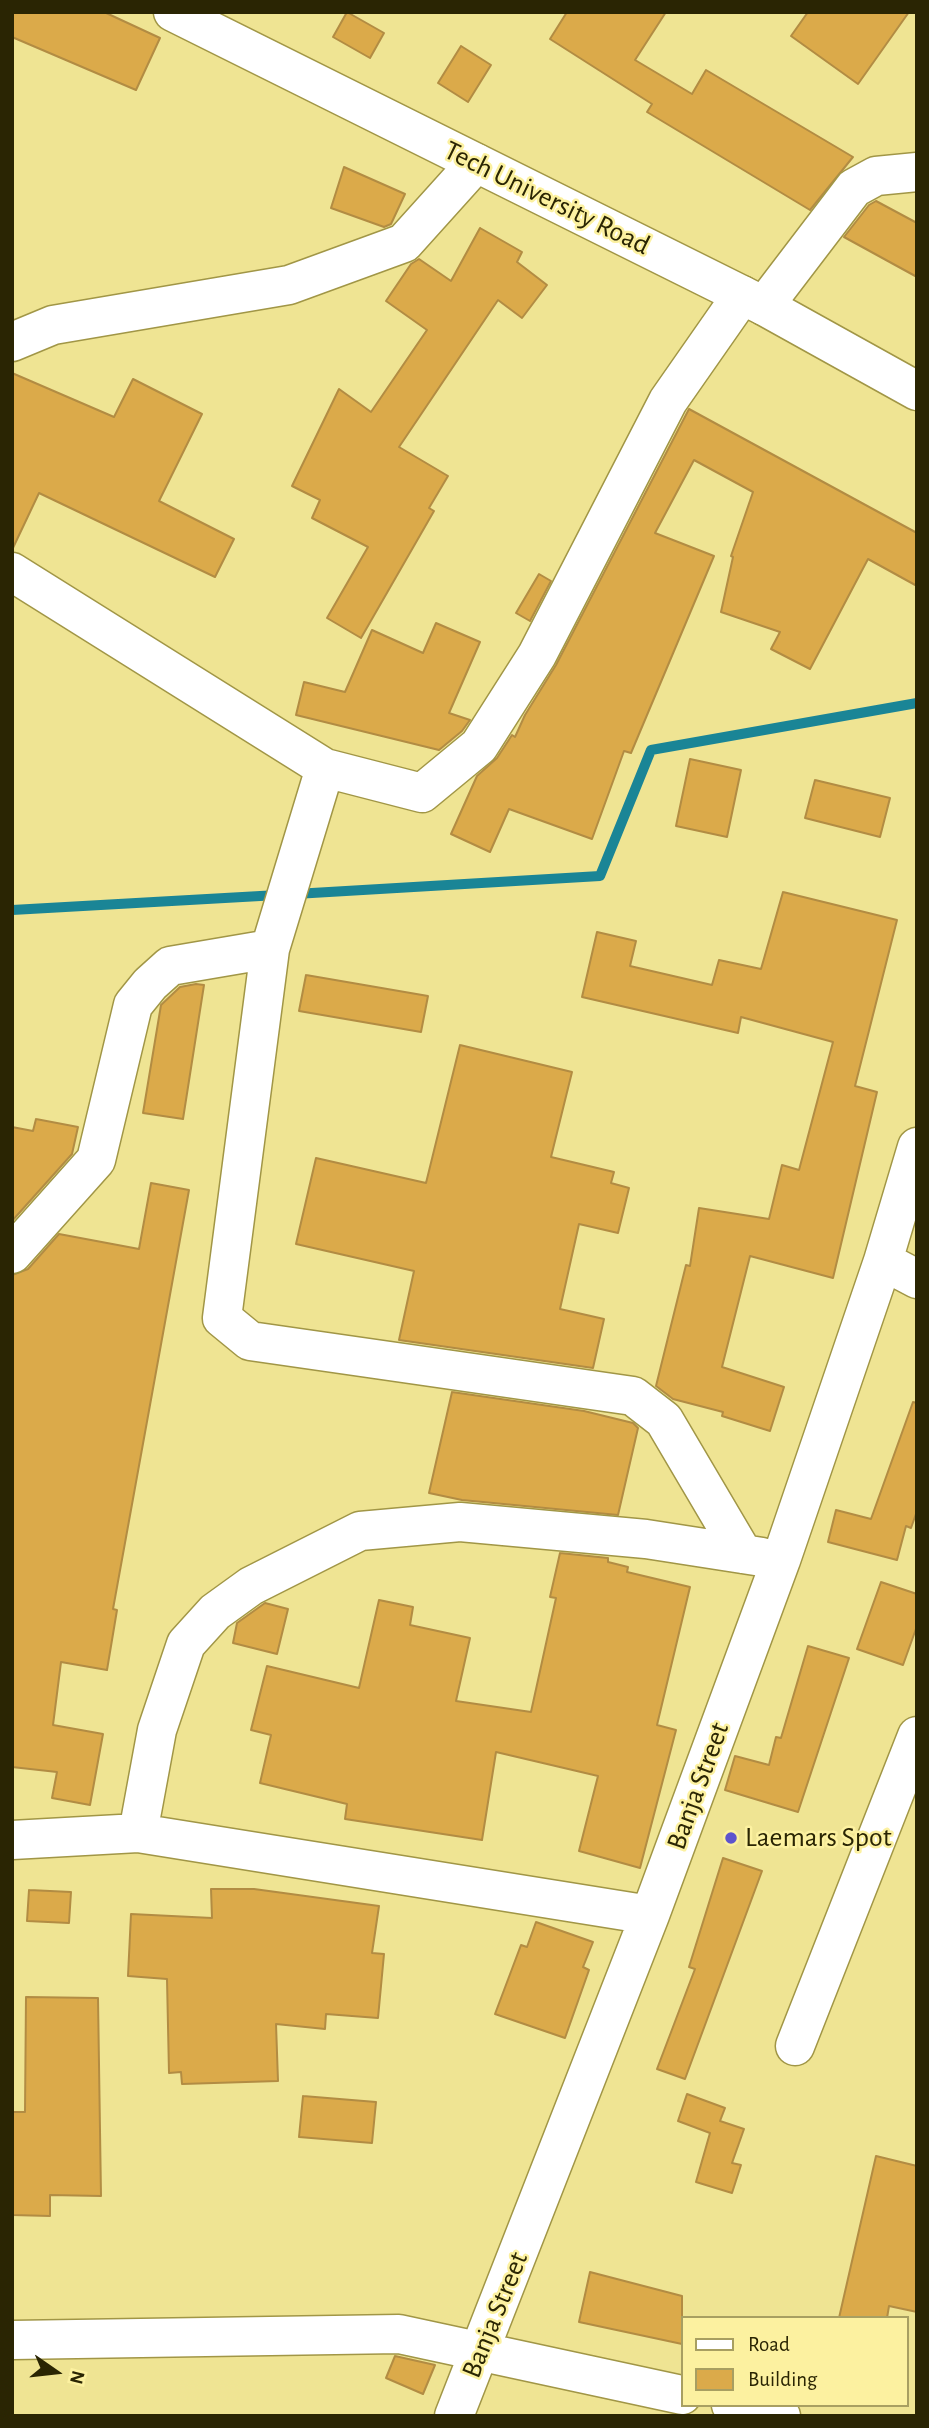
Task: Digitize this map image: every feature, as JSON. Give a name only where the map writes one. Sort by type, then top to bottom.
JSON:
[{"type":"street","name":"Tech University Road","points":[[173,12],[753,301],[917,391]]},
{"type":"street","points":[[12,342],[53,324],[289,285],[404,243],[476,163]]},
{"type":"street","points":[[12,572],[325,768],[422,793],[479,746],[537,654],[668,401],[854,188],[876,176],[917,172]]},
{"type":"street","points":[[325,768],[270,949],[222,1318],[250,1341],[634,1396],[664,1420],[743,1553]]},
{"type":"street","points":[[12,1254],[96,1160],[134,1005],[150,984],[170,966],[270,949]]},
{"type":"street","name":"Banja Street","points":[[454,2416],[481,2353],[650,1915],[781,1560],[883,1261],[917,1147]]},
{"type":"street","points":[[883,1261],[917,1279]]},
{"type":"street","points":[[138,1833],[157,1730],[186,1644],[215,1612],[251,1586],[360,1531],[460,1522],[646,1539],[781,1560]]},
{"type":"street","points":[[794,2046],[917,1736]]},
{"type":"street","points":[[12,1840],[138,1833],[650,1915]]},
{"type":"street","points":[[12,2340],[399,2334],[680,2395]]},
{"type":"street","points":[[740,2407],[781,2416]]},
{"type":"building","points":[[12,12],[104,12],[160,38],[136,90],[12,37]]},
{"type":"building","points":[[347,12],[384,33],[370,58],[333,37]]},
{"type":"building","points":[[567,12],[666,12],[635,60],[692,94],[706,70],[853,157],[810,210],[647,112],[652,104],[550,39]]},
{"type":"building","points":[[808,12],[909,12],[858,84],[791,36]]},
{"type":"building","points":[[461,46],[491,65],[468,102],[438,83]]},
{"type":"building","points":[[344,167],[405,194],[391,224],[384,227],[331,208]]},
{"type":"building","points":[[876,201],[917,223],[917,277],[844,237],[869,205]]},
{"type":"building","points":[[480,228],[522,252],[517,262],[547,285],[522,318],[498,300],[399,447],[448,476],[429,508],[434,511],[361,638],[327,618],[368,547],[312,518],[320,500],[292,486],[339,389],[371,412],[427,330],[386,301],[411,264],[419,259],[451,281]]},
{"type":"building","points":[[12,373],[114,417],[133,379],[202,414],[159,501],[234,539],[215,577],[39,493],[12,550]]},
{"type":"building","points":[[689,409],[917,533],[917,586],[868,559],[810,669],[771,649],[780,632],[721,612],[733,557],[731,556],[753,492],[694,460],[655,533],[714,556],[631,753],[624,751],[592,839],[509,809],[490,852],[451,834],[477,776],[497,758],[512,735],[515,737],[525,715],[556,665]]},
{"type":"building","points":[[539,574],[551,581],[530,621],[516,613]]},
{"type":"building","points":[[436,623],[480,642],[449,713],[470,720],[462,731],[439,750],[296,715],[304,682],[345,692],[372,630],[423,653]]},
{"type":"building","points":[[690,759],[741,770],[727,837],[676,826]]},
{"type":"building","points":[[815,780],[890,798],[880,837],[805,818]]},
{"type":"building","points":[[783,892],[897,920],[855,1086],[877,1092],[833,1278],[750,1256],[722,1367],[784,1387],[770,1431],[722,1416],[723,1412],[673,1399],[656,1386],[686,1265],[690,1266],[699,1208],[769,1219],[782,1165],[799,1170],[833,1042],[741,1017],[738,1033],[582,997],[597,932],[636,941],[630,966],[712,985],[719,960],[761,969]]},
{"type":"building","points":[[306,975],[428,996],[421,1032],[299,1011]]},
{"type":"building","points":[[204,985],[183,1119],[143,1113],[161,1005],[180,987]]},
{"type":"building","points":[[460,1045],[572,1072],[551,1157],[614,1172],[611,1183],[629,1188],[618,1233],[579,1224],[560,1309],[604,1319],[593,1368],[399,1340],[414,1271],[296,1244],[316,1158],[426,1183]]},
{"type":"building","points":[[36,1119],[78,1127],[72,1154],[12,1221],[12,1127],[33,1131]]},
{"type":"building","points":[[151,1183],[189,1190],[113,1609],[117,1610],[107,1670],[61,1662],[53,1725],[103,1734],[90,1805],[52,1798],[57,1772],[12,1767],[12,1275],[28,1269],[59,1234],[139,1249]]},
{"type":"building","points":[[452,1392],[584,1411],[633,1423],[638,1428],[618,1515],[462,1500],[429,1493]]},
{"type":"building","points":[[913,1402],[917,1403],[917,1511],[911,1528],[906,1526],[897,1560],[828,1542],[836,1510],[871,1519]]},
{"type":"building","points":[[560,1553],[608,1558],[608,1562],[628,1567],[627,1572],[690,1587],[657,1725],[676,1730],[640,1868],[579,1851],[598,1776],[496,1752],[482,1840],[345,1819],[347,1804],[260,1783],[271,1735],[251,1730],[267,1666],[359,1688],[379,1600],[413,1607],[410,1625],[470,1638],[456,1701],[531,1712],[556,1598],[550,1597]]},
{"type":"building","points":[[881,1582],[917,1594],[917,1626],[903,1665],[857,1649]]},
{"type":"building","points":[[265,1603],[288,1609],[277,1654],[233,1643],[237,1623]]},
{"type":"building","points":[[808,1646],[849,1658],[798,1812],[725,1790],[735,1756],[769,1765],[776,1737],[781,1738]]},
{"type":"building","points":[[723,1858],[762,1871],[685,2079],[657,2069],[695,1969],[689,1967]]},
{"type":"building","points":[[211,1889],[254,1889],[379,1906],[372,1953],[384,1954],[378,2018],[326,2014],[325,2029],[276,2024],[278,2081],[182,2084],[181,2072],[169,2073],[167,1979],[128,1976],[131,1914],[212,1918]]},
{"type":"building","points":[[29,1890],[71,1892],[69,1923],[27,1921]]},
{"type":"building","points":[[536,1922],[593,1942],[583,1967],[589,1970],[565,2038],[495,2014],[521,1945],[527,1947]]},
{"type":"building","points":[[26,1997],[98,1998],[101,2196],[50,2195],[50,2216],[12,2215],[12,2112],[25,2112]]},
{"type":"building","points":[[687,2094],[725,2108],[720,2121],[744,2129],[732,2163],[741,2165],[732,2193],[696,2182],[710,2133],[678,2121]]},
{"type":"building","points":[[303,2096],[376,2102],[372,2143],[299,2137]]},
{"type":"building","points":[[876,2156],[917,2166],[917,2312],[889,2306],[887,2316],[839,2316]]},
{"type":"building","points":[[590,2272],[682,2296],[680,2344],[579,2322]]},
{"type":"building","points":[[395,2356],[435,2365],[423,2394],[386,2378]]},
{"type":"waterway","points":[[295,894],[600,876],[651,750],[917,703]]},
{"type":"waterway","points":[[12,910],[278,895]]},
{"type":"place","name":"Laemars Spot","points":[[731,1838]]}]
